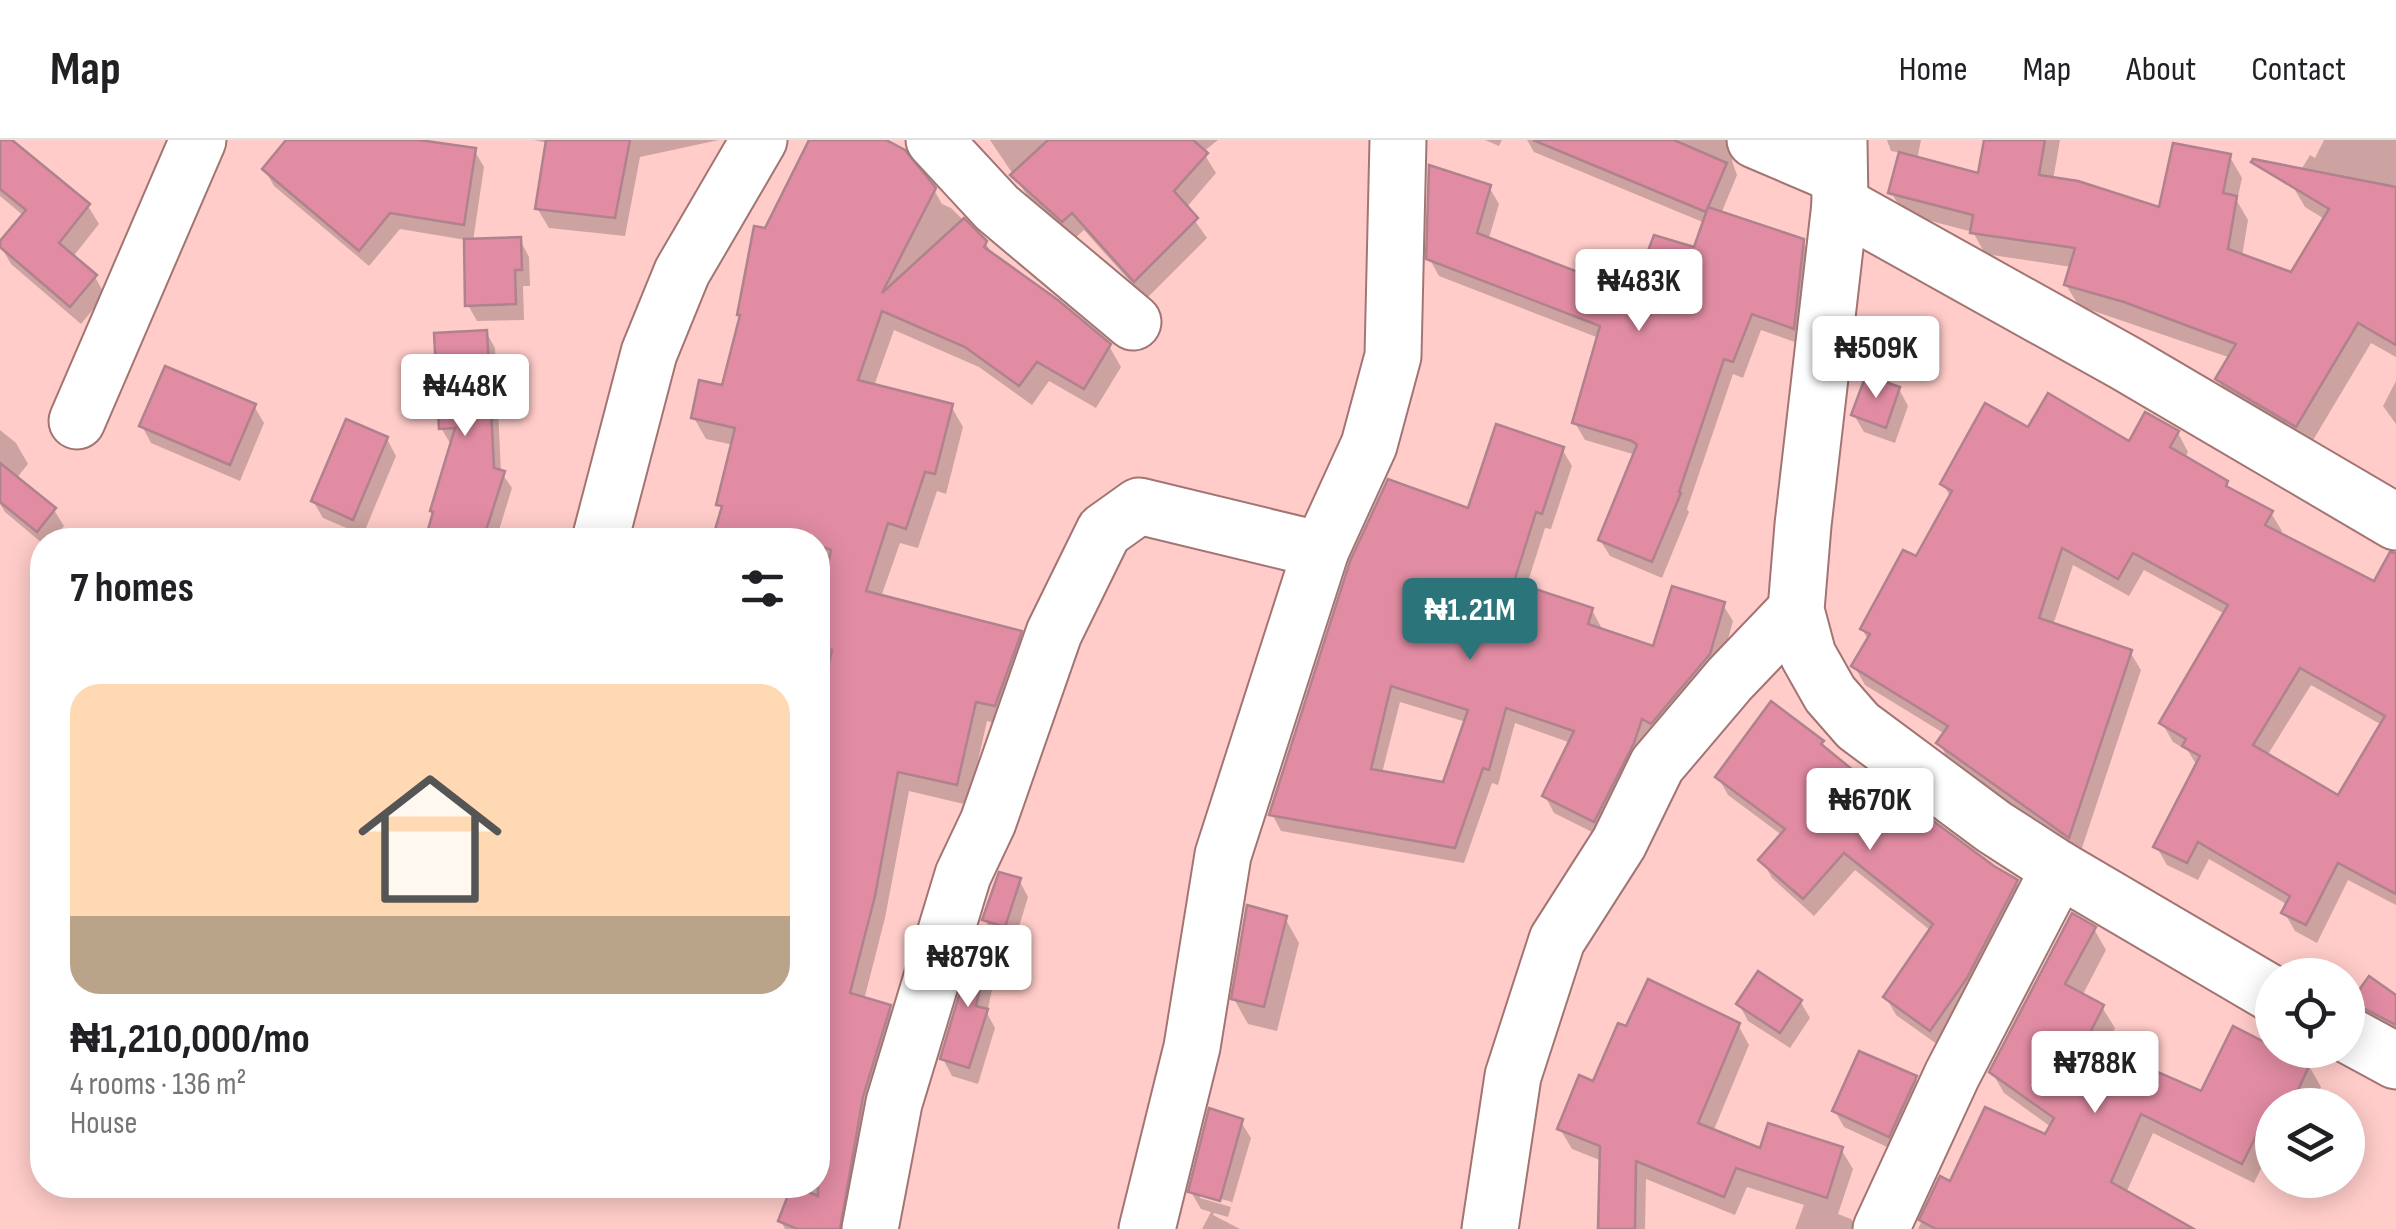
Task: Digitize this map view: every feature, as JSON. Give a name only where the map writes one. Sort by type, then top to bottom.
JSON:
[{"type":"street","points":[[77,421],[198,140]]},
{"type":"street","points":[[603,528],[648,353],[682,272],[759,140]]},
{"type":"street","points":[[934,140],[997,208],[1133,322]]},
{"type":"street","points":[[1147,1229],[1192,1047],[1223,854],[1322,550],[1369,446],[1393,356],[1398,140]]},
{"type":"street","points":[[1755,140],[1839,173],[2127,364],[2396,522]]},
{"type":"street","points":[[1839,173],[1796,610],[1808,655],[1830,694],[1858,726],[1994,827],[2255,984]]},
{"type":"street","points":[[870,1229],[894,1103],[964,875],[988,822],[1054,634],[1104,531],[1139,506],[1322,550]]},
{"type":"street","points":[[1490,1229],[1513,1076],[1558,940],[1619,842],[1657,765],[1720,690],[1796,610]]},
{"type":"street","points":[[1882,1229],[1952,1074],[2060,869]]},
{"type":"street","points":[[2365,1044],[2396,1061]]},
{"type":"building","points":[[0,140],[12,140],[90,204],[59,243],[97,275],[70,307],[0,247],[0,241],[26,210],[0,189]]},
{"type":"building","points":[[286,140],[419,140],[476,148],[464,225],[390,213],[359,251],[262,169]]},
{"type":"building","points":[[546,140],[630,140],[615,218],[535,209]]},
{"type":"building","points":[[809,140],[886,140],[905,150],[936,188],[882,293],[964,218],[987,241],[984,247],[1111,344],[1084,389],[1037,362],[1019,386],[965,347],[882,311],[858,380],[953,404],[935,474],[925,472],[906,529],[888,523],[866,591],[1022,631],[995,706],[976,702],[957,785],[898,772],[875,896],[850,993],[891,1005],[863,1097],[840,1229],[797,1229],[778,1221],[787,1198],[830,1198],[830,528],[716,528],[722,506],[716,505],[735,428],[691,418],[699,380],[722,385],[740,315],[754,226],[765,228]]},
{"type":"building","points":[[1048,140],[1193,140],[1208,153],[1174,191],[1198,218],[1134,282],[1072,213],[1062,222],[1010,175]]},
{"type":"building","points":[[1533,140],[1674,140],[1727,163],[1706,212]]},
{"type":"building","points":[[1984,140],[2045,140],[2039,175],[2078,181],[2159,207],[2173,143],[2231,154],[2223,193],[2237,196],[2228,249],[2291,272],[2329,209],[2251,162],[2253,159],[2396,187],[2396,345],[2358,323],[2296,427],[2215,379],[2236,344],[2124,302],[2064,285],[2075,248],[1970,233],[1973,215],[1888,193],[1899,152],[1978,173]]},
{"type":"building","points":[[1429,165],[1491,185],[1477,233],[1632,293],[1654,235],[1694,247],[1708,207],[1804,239],[1794,329],[1752,314],[1733,362],[1724,359],[1681,493],[1652,562],[1598,540],[1637,445],[1572,423],[1600,326],[1426,259]]},
{"type":"building","points":[[521,237],[522,270],[515,270],[516,304],[465,306],[464,239]]},
{"type":"building","points":[[487,330],[494,468],[505,471],[487,528],[428,528],[455,428],[439,429],[434,333]]},
{"type":"building","points":[[165,366],[256,404],[230,465],[139,426]]},
{"type":"building","points":[[1866,375],[1900,387],[1886,428],[1851,415]]},
{"type":"building","points":[[2048,393],[2129,441],[2145,412],[2179,431],[2170,447],[2228,481],[2226,486],[2273,511],[2265,525],[2374,581],[2390,552],[2396,553],[2396,894],[2338,863],[2306,925],[2281,913],[2290,896],[2198,842],[2187,863],[2153,847],[2200,756],[2182,746],[2186,739],[2159,723],[2228,605],[2133,553],[2118,579],[2062,548],[2039,618],[2132,650],[2069,838],[1936,743],[1948,726],[1851,666],[1870,634],[1860,629],[1903,550],[1916,556],[1952,491],[1940,484],[1985,403],[2028,427]],"holes":[[[2300,668],[2385,716],[2338,795],[2253,745]]]},
{"type":"building","points":[[346,419],[388,437],[353,520],[311,501]]},
{"type":"building","points":[[1496,424],[1564,447],[1542,514],[1536,512],[1514,582],[1593,608],[1588,624],[1653,646],[1672,586],[1725,602],[1710,654],[1651,724],[1642,719],[1594,822],[1542,796],[1574,731],[1506,708],[1489,770],[1483,768],[1455,848],[1269,815],[1350,561],[1388,479],[1468,508]],"holes":[[[1391,686],[1468,710],[1443,782],[1371,769]]]},
{"type":"building","points":[[0,463],[56,508],[40,528],[32,528],[0,502]]},
{"type":"building","points":[[1771,701],[1824,741],[1821,744],[1903,811],[1909,803],[2018,880],[1967,978],[1930,1031],[1883,997],[1933,924],[1844,853],[1803,899],[1758,860],[1785,829],[1715,777]]},
{"type":"building","points":[[999,872],[1021,878],[1005,927],[982,920]]},
{"type":"building","points":[[1247,905],[1287,916],[1264,1007],[1231,999]]},
{"type":"building","points":[[2072,913],[2096,927],[2065,984],[2104,1005],[2086,1041],[2201,1091],[2233,1026],[2255,1037],[2255,1068],[2308,1068],[2299,1088],[2255,1088],[2255,1138],[2242,1164],[2141,1114],[2111,1182],[2194,1229],[1936,1229],[1919,1220],[1940,1176],[1950,1181],[1985,1107],[2045,1134],[2054,1118],[1989,1072]]},
{"type":"building","points":[[977,935],[991,938],[976,1006],[988,1009],[969,1068],[940,1059]]},
{"type":"building","points":[[1758,971],[1802,1000],[1780,1033],[1736,1004]]},
{"type":"building","points":[[2369,976],[2396,995],[2396,1025],[2365,1009],[2365,982]]},
{"type":"building","points":[[1648,979],[1740,1023],[1698,1123],[1760,1148],[1768,1123],[1843,1147],[1827,1198],[1736,1168],[1724,1197],[1636,1161],[1635,1229],[1598,1229],[1600,1146],[1557,1129],[1579,1075],[1593,1081],[1618,1023],[1626,1026]]},
{"type":"building","points":[[1859,1051],[1917,1076],[1889,1137],[1832,1111]]},
{"type":"building","points":[[1209,1108],[1243,1119],[1220,1201],[1188,1192]]}]
